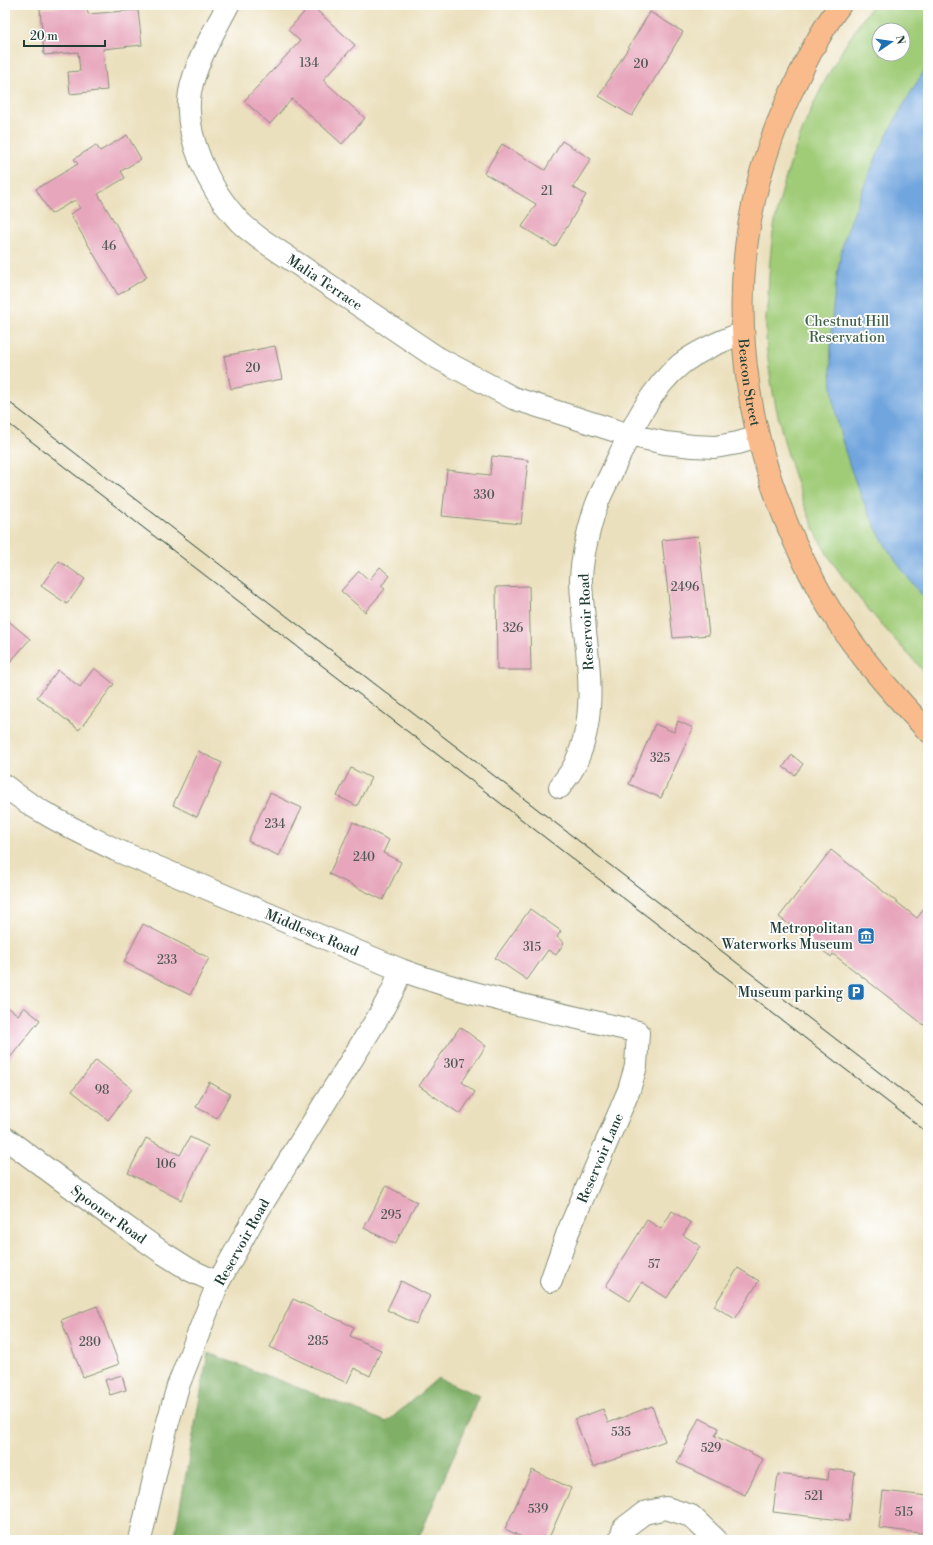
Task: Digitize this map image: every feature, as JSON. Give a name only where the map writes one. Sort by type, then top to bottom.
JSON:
[{"type":"main road","name":"Beacon Street","points":[[840,5],[821,34],[796,80],[768,147],[757,183],[748,224],[743,261],[742,299],[745,368],[758,437],[769,477],[782,513],[816,586],[856,646],[928,731]]},
{"type":"street","name":"Malia Terrace","points":[[228,5],[212,35],[199,65],[190,92],[189,116],[195,145],[206,172],[220,197],[238,220],[259,238],[390,327],[436,357],[468,375],[513,398],[630,435]]},
{"type":"street","name":"Reservoir Road","points":[[560,787],[576,763],[584,739],[588,715],[589,664],[581,580],[588,533],[596,506],[630,435],[646,406],[663,382],[681,364],[700,352],[721,341],[743,333]]},
{"type":"street","points":[[630,435],[665,443],[693,446],[723,446],[758,437]]},
{"type":"street","name":"Middlesex Road","points":[[5,786],[42,811],[116,850],[401,970],[470,992],[638,1032]]},
{"type":"street","name":"Reservoir Road","points":[[140,1540],[163,1440],[178,1386],[218,1283],[259,1209],[380,1014],[392,992],[401,970]]},
{"type":"street","name":"Reservoir Lane","points":[[551,1281],[568,1232],[629,1090],[636,1066],[638,1032]]},
{"type":"street","name":"Spooner Road","points":[[5,1138],[163,1253],[190,1270],[218,1283]]},
{"type":"street","points":[[620,1540],[624,1528],[644,1513],[666,1508],[691,1516],[716,1540]]},
{"type":"green space","name":"Chestnut Hill Reservation","points":[[873,5],[928,5],[928,676],[854,592],[831,560],[819,539],[797,484],[785,445],[772,387],[768,359],[766,323],[774,227],[789,168],[799,139],[824,83],[839,56]]},
{"type":"green space","points":[[208,1353],[387,1422],[438,1378],[479,1396],[418,1540],[174,1540]]},
{"type":"water","points":[[928,65],[928,602],[903,571],[887,547],[868,512],[856,483],[846,454],[834,403],[831,334],[835,287],[845,236],[861,193],[886,136]]},
{"type":"building","points":[[87,5],[88,14],[138,10],[142,45],[103,49],[107,90],[70,94],[68,72],[80,71],[78,52],[44,55],[40,9]]},
{"type":"building","points":[[311,5],[355,45],[323,80],[365,118],[342,144],[292,99],[270,124],[244,101],[300,41],[288,30]]},
{"type":"building","points":[[650,12],[683,32],[632,116],[599,96]]},
{"type":"building","points":[[127,135],[141,159],[121,171],[125,178],[98,194],[147,277],[118,295],[70,214],[80,208],[75,200],[51,214],[36,189],[78,164],[74,159],[96,145],[100,151]]},
{"type":"building","points":[[562,141],[591,159],[573,187],[586,195],[555,247],[522,227],[536,204],[484,173],[502,144],[545,170]]},
{"type":"building","points":[[275,346],[282,379],[231,389],[224,356]]},
{"type":"building","points":[[492,456],[528,460],[521,524],[442,516],[447,470],[490,475]]},
{"type":"building","points":[[698,536],[709,635],[673,638],[662,540]]},
{"type":"building","points":[[59,561],[85,579],[67,604],[41,586]]},
{"type":"building","points":[[380,567],[390,576],[381,586],[385,589],[365,612],[341,591],[359,571],[369,580]]},
{"type":"building","points":[[529,586],[531,670],[497,670],[496,587]]},
{"type":"building","points":[[5,618],[30,639],[5,668]]},
{"type":"building","points":[[94,668],[114,684],[79,730],[37,697],[58,670],[80,687]]},
{"type":"building","points":[[678,721],[693,728],[661,798],[629,784],[655,724],[674,732]]},
{"type":"building","points":[[198,751],[222,763],[197,817],[173,805]]},
{"type":"building","points":[[792,755],[803,764],[795,775],[783,767]]},
{"type":"building","points":[[351,768],[371,778],[357,806],[337,796]]},
{"type":"building","points":[[270,793],[302,808],[279,856],[248,841]]},
{"type":"building","points":[[353,822],[389,840],[383,853],[401,862],[383,900],[329,874]]},
{"type":"building","name":"Metropolitan Waterworks Museum","points":[[831,850],[917,918],[928,904],[928,1028],[833,954],[831,957],[779,917]]},
{"type":"building","points":[[530,909],[561,931],[557,937],[564,943],[556,955],[548,950],[527,980],[495,958]]},
{"type":"building","points":[[143,924],[209,958],[190,995],[124,962]]},
{"type":"building","points":[[5,1005],[18,1015],[24,1007],[40,1020],[5,1064]]},
{"type":"building","points":[[460,1027],[486,1046],[462,1082],[475,1092],[460,1114],[419,1086]]},
{"type":"building","points":[[96,1060],[132,1089],[108,1120],[72,1091]]},
{"type":"building","points":[[209,1082],[230,1094],[217,1118],[196,1107]]},
{"type":"building","points":[[190,1137],[208,1146],[181,1200],[128,1173],[146,1138],[180,1155]]},
{"type":"building","points":[[386,1186],[417,1202],[395,1244],[364,1228]]},
{"type":"building","points":[[672,1211],[691,1223],[683,1235],[700,1246],[667,1298],[642,1282],[630,1301],[606,1286],[647,1220],[661,1229]]},
{"type":"building","points":[[738,1268],[759,1281],[735,1319],[714,1306]]},
{"type":"building","points":[[401,1281],[430,1296],[416,1324],[387,1310]]},
{"type":"building","points":[[293,1299],[354,1327],[350,1336],[381,1350],[370,1376],[354,1368],[347,1383],[270,1347]]},
{"type":"building","points":[[97,1306],[119,1364],[83,1377],[61,1320]]},
{"type":"building","points":[[122,1375],[126,1390],[110,1395],[105,1380]]},
{"type":"building","points":[[652,1406],[665,1441],[593,1467],[575,1419],[603,1409],[608,1423]]},
{"type":"building","points":[[699,1418],[719,1428],[715,1436],[763,1459],[745,1495],[677,1463]]},
{"type":"building","points":[[829,1469],[855,1472],[849,1521],[773,1512],[778,1474],[828,1480]]},
{"type":"building","points":[[532,1470],[571,1488],[548,1540],[528,1540],[505,1529]]},
{"type":"building","points":[[883,1491],[928,1496],[928,1534],[879,1528]]},
{"type":"tram line","points":[[5,399],[928,1110]]},
{"type":"tram line","points":[[5,421],[928,1133]]},
{"type":"place","name":"Metropolitan Waterworks Museum","points":[[866,936]]},
{"type":"place","name":"Museum parking","points":[[856,992]]}]
